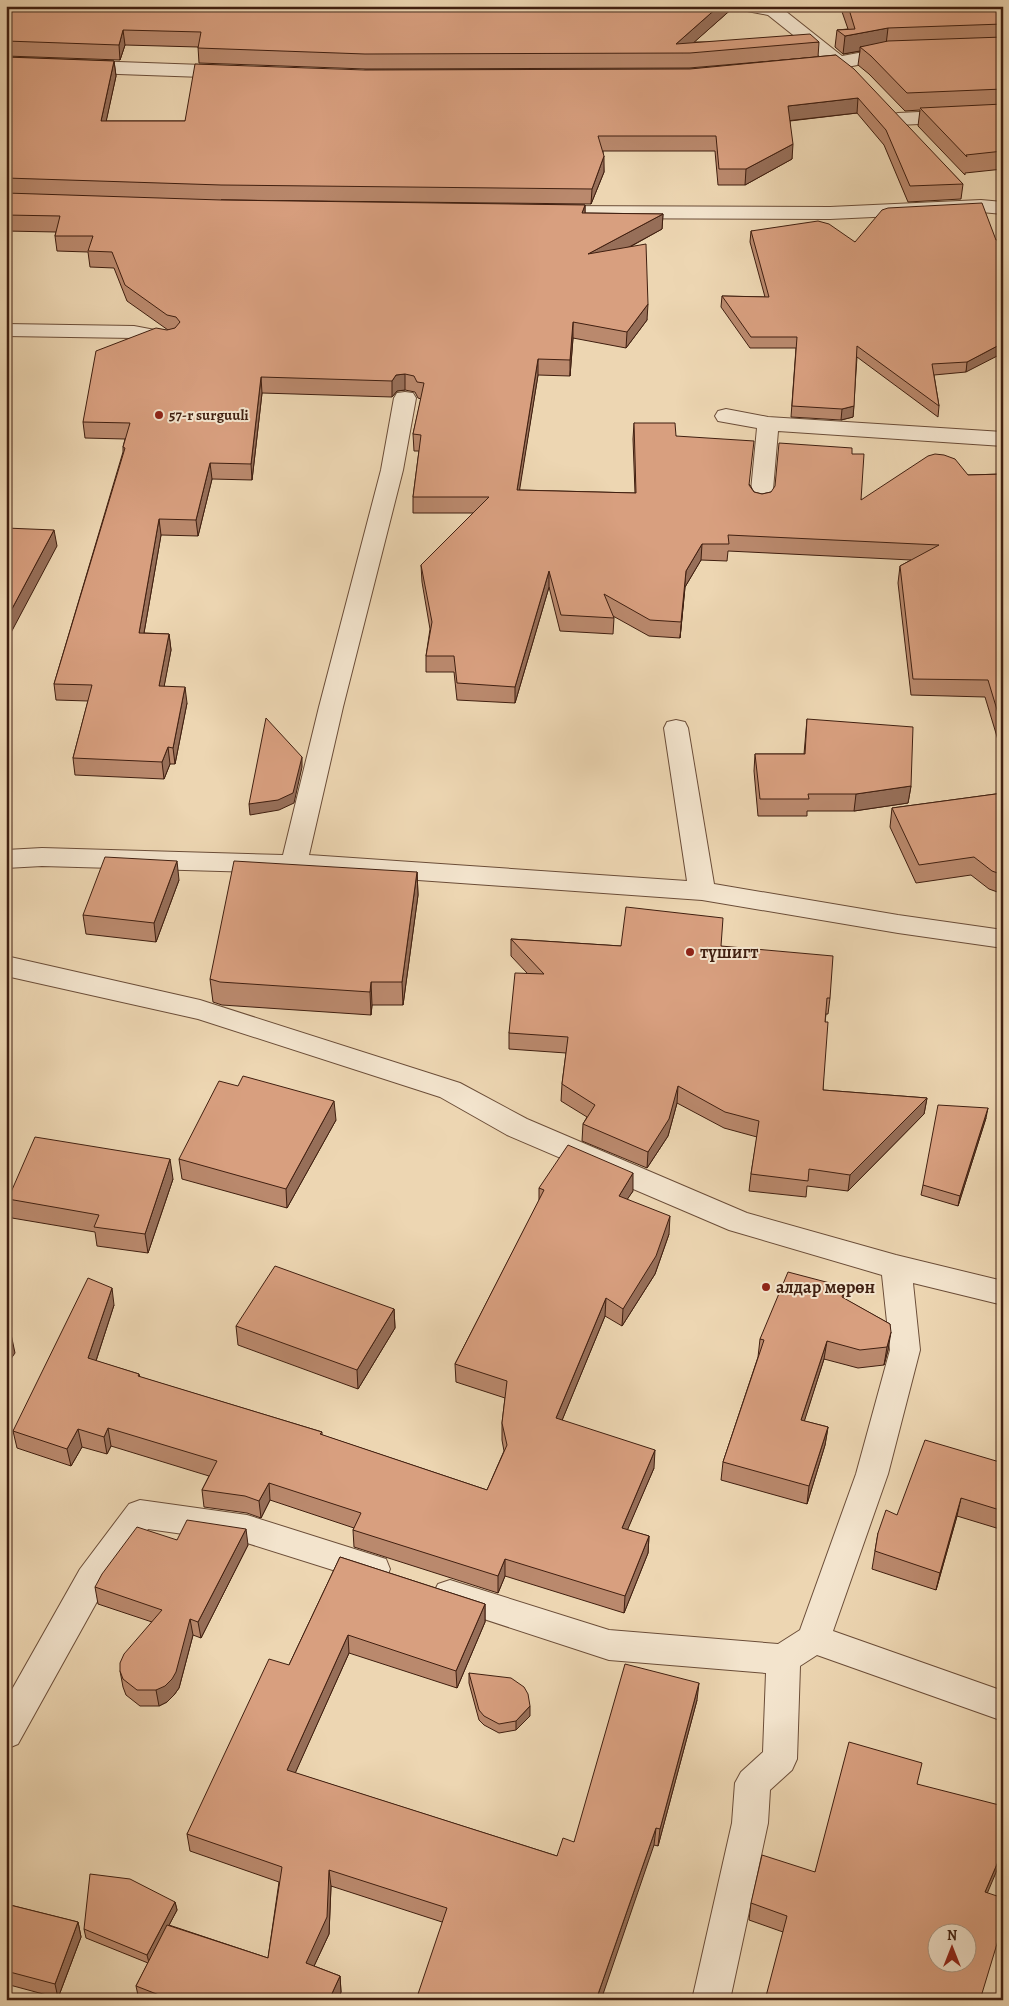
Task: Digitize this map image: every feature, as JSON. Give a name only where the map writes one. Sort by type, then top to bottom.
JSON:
[{"type":"street","points":[[748,6],[773,10],[861,79]]},
{"type":"street","points":[[792,66],[839,62],[886,52],[916,51]]},
{"type":"street","points":[[6,64],[246,72]]},
{"type":"street","points":[[918,139],[892,112],[1003,114]]},
{"type":"street","points":[[962,186],[981,206]]},
{"type":"street","points":[[526,212],[830,213],[981,206],[1003,208]]},
{"type":"street","points":[[6,330],[134,332],[169,338]]},
{"type":"street","points":[[294,864],[331,707],[392,470],[405,398]]},
{"type":"street","points":[[726,416],[768,424],[1003,439]]},
{"type":"street","points":[[761,501],[768,424]]},
{"type":"street","points":[[676,728],[702,891]]},
{"type":"street","points":[[6,860],[42,857],[294,864],[702,891],[898,924],[1003,939]]},
{"type":"street","points":[[6,966],[200,1010],[450,1090],[518,1127],[738,1222],[896,1267],[1003,1293]]},
{"type":"street","points":[[6,1733],[92,1579],[140,1514],[248,1529],[609,1645],[783,1659],[813,1639],[872,1474],[905,1350],[896,1267]]},
{"type":"street","points":[[813,1639],[1003,1706]]},
{"type":"street","points":[[711,2000],[750,1823],[753,1783],[780,1759],[783,1659]]},
{"type":"building","points":[[6,6],[719,6],[676,44],[810,34],[819,42],[690,53],[365,54],[198,48],[201,32],[123,30],[119,45],[6,41]]},
{"type":"building","points":[[848,6],[1003,6],[1003,24],[888,28],[845,36],[837,30],[855,29]]},
{"type":"building","points":[[1003,37],[1003,89],[907,93],[860,47],[888,41]]},
{"type":"building","points":[[836,55],[854,69],[963,184],[910,186],[886,130],[858,98],[788,106],[793,144],[746,169],[719,169],[716,136],[598,136],[604,156],[592,189],[221,185],[6,178],[6,57],[114,61],[101,121],[185,121],[195,64],[365,70],[690,69]]},
{"type":"building","points":[[1003,104],[1003,151],[966,155],[967,157],[920,108]]},
{"type":"building","points":[[6,193],[221,200],[585,205],[582,213],[663,214],[588,254],[646,244],[648,304],[627,332],[573,322],[570,360],[538,359],[517,490],[636,493],[634,423],[675,423],[676,436],[754,441],[749,485],[754,492],[762,494],[771,492],[775,486],[779,443],[852,448],[852,454],[864,454],[861,500],[928,456],[935,454],[955,459],[968,475],[1003,474],[1003,723],[1001,723],[988,680],[913,679],[900,566],[939,545],[728,535],[729,544],[702,544],[686,571],[681,622],[650,620],[604,594],[614,618],[561,615],[549,571],[515,687],[457,683],[454,656],[426,656],[432,622],[421,565],[489,497],[413,497],[421,435],[413,434],[424,383],[417,382],[414,376],[405,374],[396,375],[392,381],[261,377],[251,464],[210,463],[196,520],[159,519],[139,633],[169,634],[159,686],[185,687],[173,748],[168,747],[162,762],[73,758],[92,685],[54,684],[125,448],[123,447],[130,423],[83,422],[96,351],[156,328],[167,330],[175,328],[180,322],[176,317],[167,315],[125,285],[112,252],[88,251],[93,236],[55,236],[60,216],[6,215]]},
{"type":"building","points":[[982,203],[996,240],[1003,239],[1003,343],[967,362],[932,364],[939,406],[857,346],[854,406],[842,409],[792,406],[797,337],[751,337],[722,296],[769,297],[751,231],[818,221],[829,224],[855,242],[882,210],[888,208]]},
{"type":"building","points":[[6,528],[54,530],[6,620]]},
{"type":"building","points":[[266,718],[302,757],[293,793],[278,800],[249,804]]},
{"type":"building","points":[[807,719],[913,727],[911,786],[856,794],[808,794],[809,799],[760,799],[755,754],[805,754]]},
{"type":"building","points":[[1003,793],[1003,875],[992,871],[974,857],[919,865],[892,808]]},
{"type":"building","points":[[105,857],[177,861],[154,923],[83,915]]},
{"type":"building","points":[[234,861],[417,872],[402,982],[371,982],[370,992],[220,982],[210,979]]},
{"type":"building","points":[[626,907],[723,918],[721,946],[833,956],[830,998],[827,998],[825,1022],[828,1022],[823,1090],[927,1098],[850,1175],[809,1169],[808,1181],[751,1174],[759,1121],[725,1112],[678,1086],[669,1119],[648,1152],[583,1124],[595,1105],[562,1084],[568,1037],[509,1033],[515,973],[544,974],[511,939],[621,946]]},
{"type":"building","points":[[243,1076],[334,1101],[286,1189],[179,1159],[219,1081],[238,1086]]},
{"type":"building","points":[[938,1105],[988,1108],[960,1196],[923,1185]]},
{"type":"building","points":[[35,1137],[170,1159],[145,1234],[94,1227],[99,1215],[8,1199]]},
{"type":"building","points":[[568,1145],[633,1173],[619,1196],[670,1216],[656,1256],[623,1309],[606,1298],[556,1418],[655,1450],[622,1528],[649,1536],[625,1596],[505,1559],[498,1576],[353,1530],[361,1513],[269,1483],[259,1501],[245,1496],[202,1490],[217,1461],[108,1428],[104,1437],[78,1429],[67,1449],[13,1431],[88,1278],[112,1288],[88,1358],[139,1374],[138,1376],[322,1432],[320,1434],[487,1490],[507,1445],[502,1423],[507,1381],[455,1364],[544,1190],[539,1188]]},
{"type":"building","points":[[275,1266],[394,1309],[357,1370],[236,1326]]},
{"type":"building","points":[[788,1272],[845,1287],[842,1297],[890,1324],[891,1332],[887,1347],[860,1350],[827,1341],[801,1420],[828,1427],[809,1486],[723,1462],[764,1340],[760,1339]]},
{"type":"building","points":[[6,1332],[11,1334],[6,1340]]},
{"type":"building","points":[[925,1440],[1003,1463],[1003,1511],[961,1498],[940,1573],[875,1551],[878,1533],[886,1510],[897,1515]]},
{"type":"building","points":[[187,1520],[246,1529],[198,1622],[190,1619],[176,1672],[172,1679],[165,1686],[156,1690],[137,1690],[123,1679],[120,1663],[124,1654],[162,1610],[95,1587],[102,1574],[137,1527],[177,1540]]},
{"type":"building","points":[[340,1557],[485,1604],[456,1671],[348,1635],[287,1770],[557,1856],[563,1838],[574,1842],[625,1664],[699,1683],[660,1829],[656,1828],[596,2000],[416,2000],[447,1908],[329,1870],[327,1917],[306,1963],[340,1976],[329,2000],[172,2000],[136,1986],[167,1925],[268,1958],[282,1867],[187,1834],[269,1659],[289,1665]]},
{"type":"building","points":[[469,1673],[511,1678],[524,1687],[528,1694],[530,1706],[516,1721],[499,1724],[484,1716],[479,1710]]},
{"type":"building","points":[[849,1742],[922,1763],[917,1784],[1003,1806],[1003,1850],[985,1892],[1003,1898],[1003,1924],[980,2000],[765,2000],[787,1916],[751,1903],[762,1855],[815,1872]]},
{"type":"building","points":[[90,1874],[130,1879],[175,1902],[147,1955],[84,1929]]},
{"type":"building","points":[[6,1904],[78,1922],[55,1984],[6,1971]]},
{"type":"place","name":"57-r surguuli","points":[[159,415]]},
{"type":"place","name":"түшигт","points":[[690,952]]},
{"type":"place","name":"алдар мөрөн","points":[[766,1287]]}]
